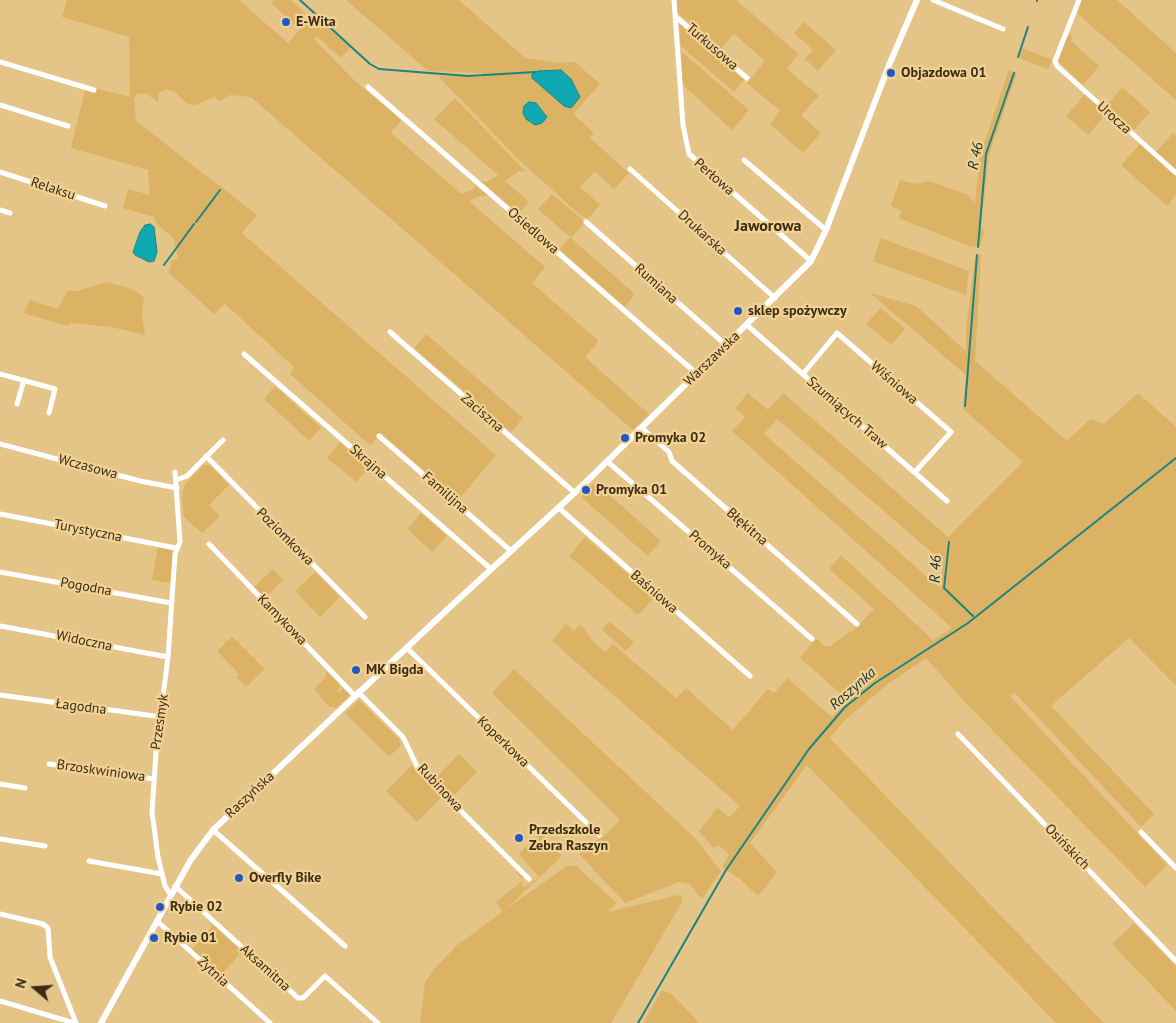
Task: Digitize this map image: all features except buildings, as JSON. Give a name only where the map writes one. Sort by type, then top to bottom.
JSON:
[{"type":"street","name":"Perłowa","points":[[674,0],[683,125],[689,154],[811,261]]},
{"type":"street","name":"Warszawska","points":[[450,607],[608,462],[811,261],[826,230],[889,65],[917,0]]},
{"type":"street","points":[[933,0],[1003,29]]},
{"type":"street","name":"Urocza","points":[[1079,0],[1054,61],[1074,82],[1176,173]]},
{"type":"street","name":"Turkusowa","points":[[676,16],[748,78]]},
{"type":"street","points":[[0,62],[94,90]]},
{"type":"street","name":"Osiedlowa","points":[[368,87],[697,374]]},
{"type":"street","points":[[0,105],[68,126]]},
{"type":"street","points":[[744,160],[826,230]]},
{"type":"street","name":"Drukarska","points":[[630,169],[775,298]]},
{"type":"street","name":"Relaksu","points":[[0,172],[106,206]]},
{"type":"street","points":[[0,210],[10,213]]},
{"type":"street","name":"Rumiana","points":[[586,222],[726,346]]},
{"type":"street","name":"Szumiących Traw","points":[[747,325],[947,501]]},
{"type":"street","name":"Zaciszna","points":[[390,332],[575,493]]},
{"type":"street","name":"Wiśniowa","points":[[803,374],[837,334],[950,432],[916,472]]},
{"type":"street","name":"Skrajna","points":[[244,354],[491,570]]},
{"type":"street","points":[[0,374],[55,389],[49,412]]},
{"type":"street","points":[[17,404],[24,380]]},
{"type":"street","name":"Błękitna","points":[[642,428],[669,452],[672,461],[857,624]]},
{"type":"street","name":"Familijna","points":[[379,436],[510,551]]},
{"type":"street","points":[[176,480],[187,476],[223,440]]},
{"type":"street","name":"Wczasowa","points":[[0,444],[140,481],[177,488]]},
{"type":"street","name":"Poziomkowa","points":[[206,456],[365,617]]},
{"type":"street","name":"Promyka","points":[[608,462],[812,639]]},
{"type":"street","name":"Przesmyk","points":[[171,895],[165,886],[162,874],[152,812],[154,778],[168,657],[176,548],[180,542],[175,472]]},
{"type":"street","name":"Baśniowa","points":[[559,508],[750,676]]},
{"type":"street","name":"Turystyczna","points":[[0,514],[176,548]]},
{"type":"street","name":"Kamykowa","points":[[209,544],[357,694]]},
{"type":"street","name":"Pogodna","points":[[0,572],[172,603]]},
{"type":"street","name":"Raszyńska","points":[[101,1023],[190,860],[213,830],[450,607]]},
{"type":"street","name":"Widoczna","points":[[0,626],[168,657]]},
{"type":"street","name":"Koperkowa","points":[[407,648],[599,836]]},
{"type":"street","name":"Rubinowa","points":[[357,694],[403,737],[418,768],[529,879]]},
{"type":"street","name":"Łagodna","points":[[0,695],[162,717]]},
{"type":"street","name":"Osińskich","points":[[958,734],[1176,961]]},
{"type":"street","name":"Brzoskwiniowa","points":[[49,764],[154,778]]},
{"type":"street","points":[[0,784],[25,788]]},
{"type":"street","points":[[213,830],[345,946]]},
{"type":"street","points":[[1141,832],[1176,868]]},
{"type":"street","points":[[0,839],[45,846]]},
{"type":"street","points":[[89,861],[162,874]]},
{"type":"street","name":"Aksamitna","points":[[175,886],[298,998],[303,998],[325,976],[378,1023]]},
{"type":"street","points":[[0,914],[44,924],[48,928],[50,957],[75,1023]]},
{"type":"street","name":"Żytnia","points":[[157,921],[270,1023]]},
{"type":"street","points":[[0,1001],[75,1023]]},
{"type":"shaded area","points":[[67,0],[239,0],[288,43],[313,15],[351,47],[341,58],[317,36],[314,39],[354,80],[401,120],[391,133],[461,194],[473,189],[475,185],[488,196],[480,196],[469,201],[545,267],[532,283],[599,341],[585,357],[649,414],[633,430],[251,97],[230,95],[220,101],[214,97],[195,105],[188,104],[176,93],[166,89],[159,93],[158,102],[145,93],[137,94],[134,98],[136,121],[257,215],[242,233],[496,455],[458,500],[381,433],[370,445],[290,374],[294,367],[225,304],[214,314],[169,273],[172,260],[178,258],[174,239],[156,223],[154,217],[123,208],[128,189],[150,195],[148,170],[71,148],[85,90],[95,88],[130,97],[129,37],[62,17]]},
{"type":"shaded area","points":[[274,0],[291,0],[305,13],[295,25],[271,3]]},
{"type":"shaded area","points":[[346,0],[459,0],[525,58],[559,63],[575,62],[600,84],[573,114],[594,133],[590,138],[629,173],[614,189],[595,171],[580,187],[600,205],[588,219],[580,215],[518,159],[438,76],[482,77],[482,73],[428,71]]},
{"type":"shaded area","points":[[676,0],[736,0],[799,54],[787,69],[819,96],[801,115],[821,133],[803,153],[770,124],[780,111],[747,83],[765,61],[734,34],[720,50],[677,12]]},
{"type":"shaded area","points":[[1081,0],[1117,0],[1176,53],[1176,100],[1079,15],[1077,9]]},
{"type":"shaded area","points":[[678,20],[744,80],[734,92],[681,46]]},
{"type":"shaded area","points":[[804,22],[836,50],[818,71],[805,59],[813,50],[794,33]]},
{"type":"shaded area","points":[[1067,33],[1073,37],[1071,41],[1099,66],[1083,85],[1058,61]]},
{"type":"shaded area","points":[[1022,48],[1052,60],[1048,69],[1019,58]]},
{"type":"shaded area","points":[[681,51],[749,110],[732,130],[683,85]]},
{"type":"shaded area","points":[[1009,70],[1017,73],[989,155],[981,228],[985,230],[980,246],[972,247],[898,218],[902,211],[891,206],[900,180],[917,184],[929,181],[968,195],[975,203],[980,155]]},
{"type":"shaded area","points":[[1122,87],[1150,112],[1134,130],[1106,106]]},
{"type":"shaded area","points":[[1085,94],[1107,113],[1088,135],[1066,116]]},
{"type":"shaded area","points":[[455,98],[525,171],[519,171],[505,181],[529,202],[519,214],[481,181],[487,182],[498,175],[434,119]]},
{"type":"shaded area","points":[[1173,133],[1176,136],[1176,169],[1156,152]]},
{"type":"shaded area","points":[[1140,144],[1176,175],[1176,195],[1167,206],[1121,165]]},
{"type":"shaded area","points":[[552,194],[585,222],[571,238],[635,294],[625,307],[559,249],[570,237],[538,209]]},
{"type":"shaded area","points":[[881,238],[969,271],[966,295],[873,261]]},
{"type":"shaded area","points":[[981,254],[975,361],[1067,441],[1090,419],[1104,424],[1138,393],[1176,427],[1176,686],[1129,638],[1051,706],[1154,814],[1141,827],[1014,692],[1010,696],[1167,865],[1145,887],[962,699],[926,658],[889,683],[844,721],[830,738],[1104,1023],[1056,1023],[807,765],[750,843],[777,872],[758,896],[740,879],[722,867],[729,855],[719,845],[713,848],[699,831],[717,808],[729,817],[740,806],[552,641],[566,624],[574,631],[579,625],[585,628],[590,638],[605,652],[613,644],[676,698],[686,688],[733,730],[768,689],[774,693],[787,678],[832,717],[848,700],[800,658],[816,638],[824,646],[830,646],[857,627],[874,609],[829,569],[841,555],[933,640],[952,628],[732,431],[745,417],[735,408],[748,393],[768,410],[783,393],[948,537],[1023,462],[963,409],[966,375],[870,293],[916,306],[966,351],[966,329],[975,258]],"holes":[[[777,419],[943,562],[941,589],[764,434]]]},
{"type":"shaded area","points":[[106,282],[132,289],[144,297],[142,315],[145,335],[111,327],[70,323],[68,326],[23,313],[30,300],[58,309],[67,291],[77,291]]},
{"type":"shaded area","points":[[881,308],[905,329],[891,345],[866,324]]},
{"type":"shaded area","points":[[426,334],[523,418],[511,432],[414,348]]},
{"type":"shaded area","points":[[275,386],[321,428],[309,441],[264,399]]},
{"type":"shaded area","points":[[340,442],[369,468],[356,482],[327,458]]},
{"type":"shaded area","points":[[204,465],[210,465],[229,485],[209,505],[220,516],[202,533],[183,516],[182,492],[186,483]]},
{"type":"shaded area","points":[[595,482],[661,541],[648,556],[581,497]]},
{"type":"shaded area","points":[[421,513],[447,536],[432,552],[407,529]]},
{"type":"shaded area","points":[[585,537],[655,597],[638,615],[569,556]]},
{"type":"shaded area","points":[[158,547],[173,551],[171,583],[152,580]]},
{"type":"shaded area","points":[[273,569],[283,580],[265,598],[254,587]]},
{"type":"shaded area","points":[[315,572],[340,597],[320,617],[295,591]]},
{"type":"shaded area","points":[[609,621],[634,642],[626,651],[602,630]]},
{"type":"shaded area","points":[[232,636],[265,669],[246,687],[236,677],[239,674],[217,651]]},
{"type":"shaded area","points":[[514,669],[694,837],[721,871],[702,899],[689,884],[679,882],[625,903],[579,854],[594,841],[603,837],[620,820],[492,693]]},
{"type":"shaded area","points":[[326,671],[339,683],[338,693],[343,688],[350,695],[336,708],[328,706],[314,689],[326,677]]},
{"type":"shaded area","points":[[359,700],[399,739],[401,745],[389,757],[345,713]]},
{"type":"shaded area","points":[[459,754],[477,772],[453,796],[435,779]]},
{"type":"shaded area","points":[[412,765],[415,771],[441,798],[417,822],[386,791]]},
{"type":"shaded area","points":[[540,833],[562,856],[506,909],[567,866],[576,866],[617,903],[607,912],[678,895],[683,897],[681,904],[611,1023],[420,1023],[425,982],[437,966],[456,946],[502,912],[496,902],[522,881],[522,878],[516,872],[518,871],[523,877],[522,885],[524,888],[539,877],[519,854]]},
{"type":"shaded area","points":[[1134,923],[1176,967],[1176,1011],[1112,944]]},
{"type":"shaded area","points":[[213,925],[242,951],[221,976],[192,949]]},
{"type":"shaded area","points":[[662,990],[672,994],[699,1023],[643,1023]]},
{"type":"water","points":[[561,70],[571,79],[580,97],[571,108],[564,106],[532,78],[532,74],[538,71]]},
{"type":"water","points":[[529,102],[536,103],[547,117],[542,123],[535,125],[526,119],[523,113],[524,106]]},
{"type":"water","points":[[150,224],[154,227],[157,252],[154,261],[149,262],[133,252],[140,232],[145,225]]},
{"type":"waterway","points":[[300,0],[370,64],[379,69],[468,76],[535,72]]},
{"type":"waterway","name":"R 46","points":[[1018,57],[1028,27]]},
{"type":"waterway","name":"R 46","points":[[978,247],[986,154],[1014,73]]},
{"type":"waterway","points":[[196,222],[220,190]]},
{"type":"waterway","points":[[164,265],[194,224]]},
{"type":"waterway","name":"R 46","points":[[965,406],[977,255]]},
{"type":"waterway","name":"Raszynka","points":[[638,1023],[726,870],[809,749],[845,707],[875,683],[968,623],[1176,458]]},
{"type":"waterway","name":"R 46","points":[[949,542],[944,588],[973,616]]},
{"type":"place","name":"E-Wita","points":[[286,22]]},
{"type":"place","name":"Objazdowa 01","points":[[891,73]]},
{"type":"place","name":"sklep spożywczy","points":[[738,311]]},
{"type":"place","name":"Promyka 02","points":[[625,438]]},
{"type":"place","name":"Promyka 01","points":[[586,490]]},
{"type":"place","name":"MK Bigda","points":[[356,670]]},
{"type":"place","name":"Przedszkole Zebra Raszyn","points":[[519,838]]},
{"type":"place","name":"Overfly Bike","points":[[239,878]]},
{"type":"place","name":"Rybie 02","points":[[160,907]]},
{"type":"place","name":"Rybie 01","points":[[154,938]]},
{"type":"district","name":"Jaworowa","points":[[768,226]]}]
